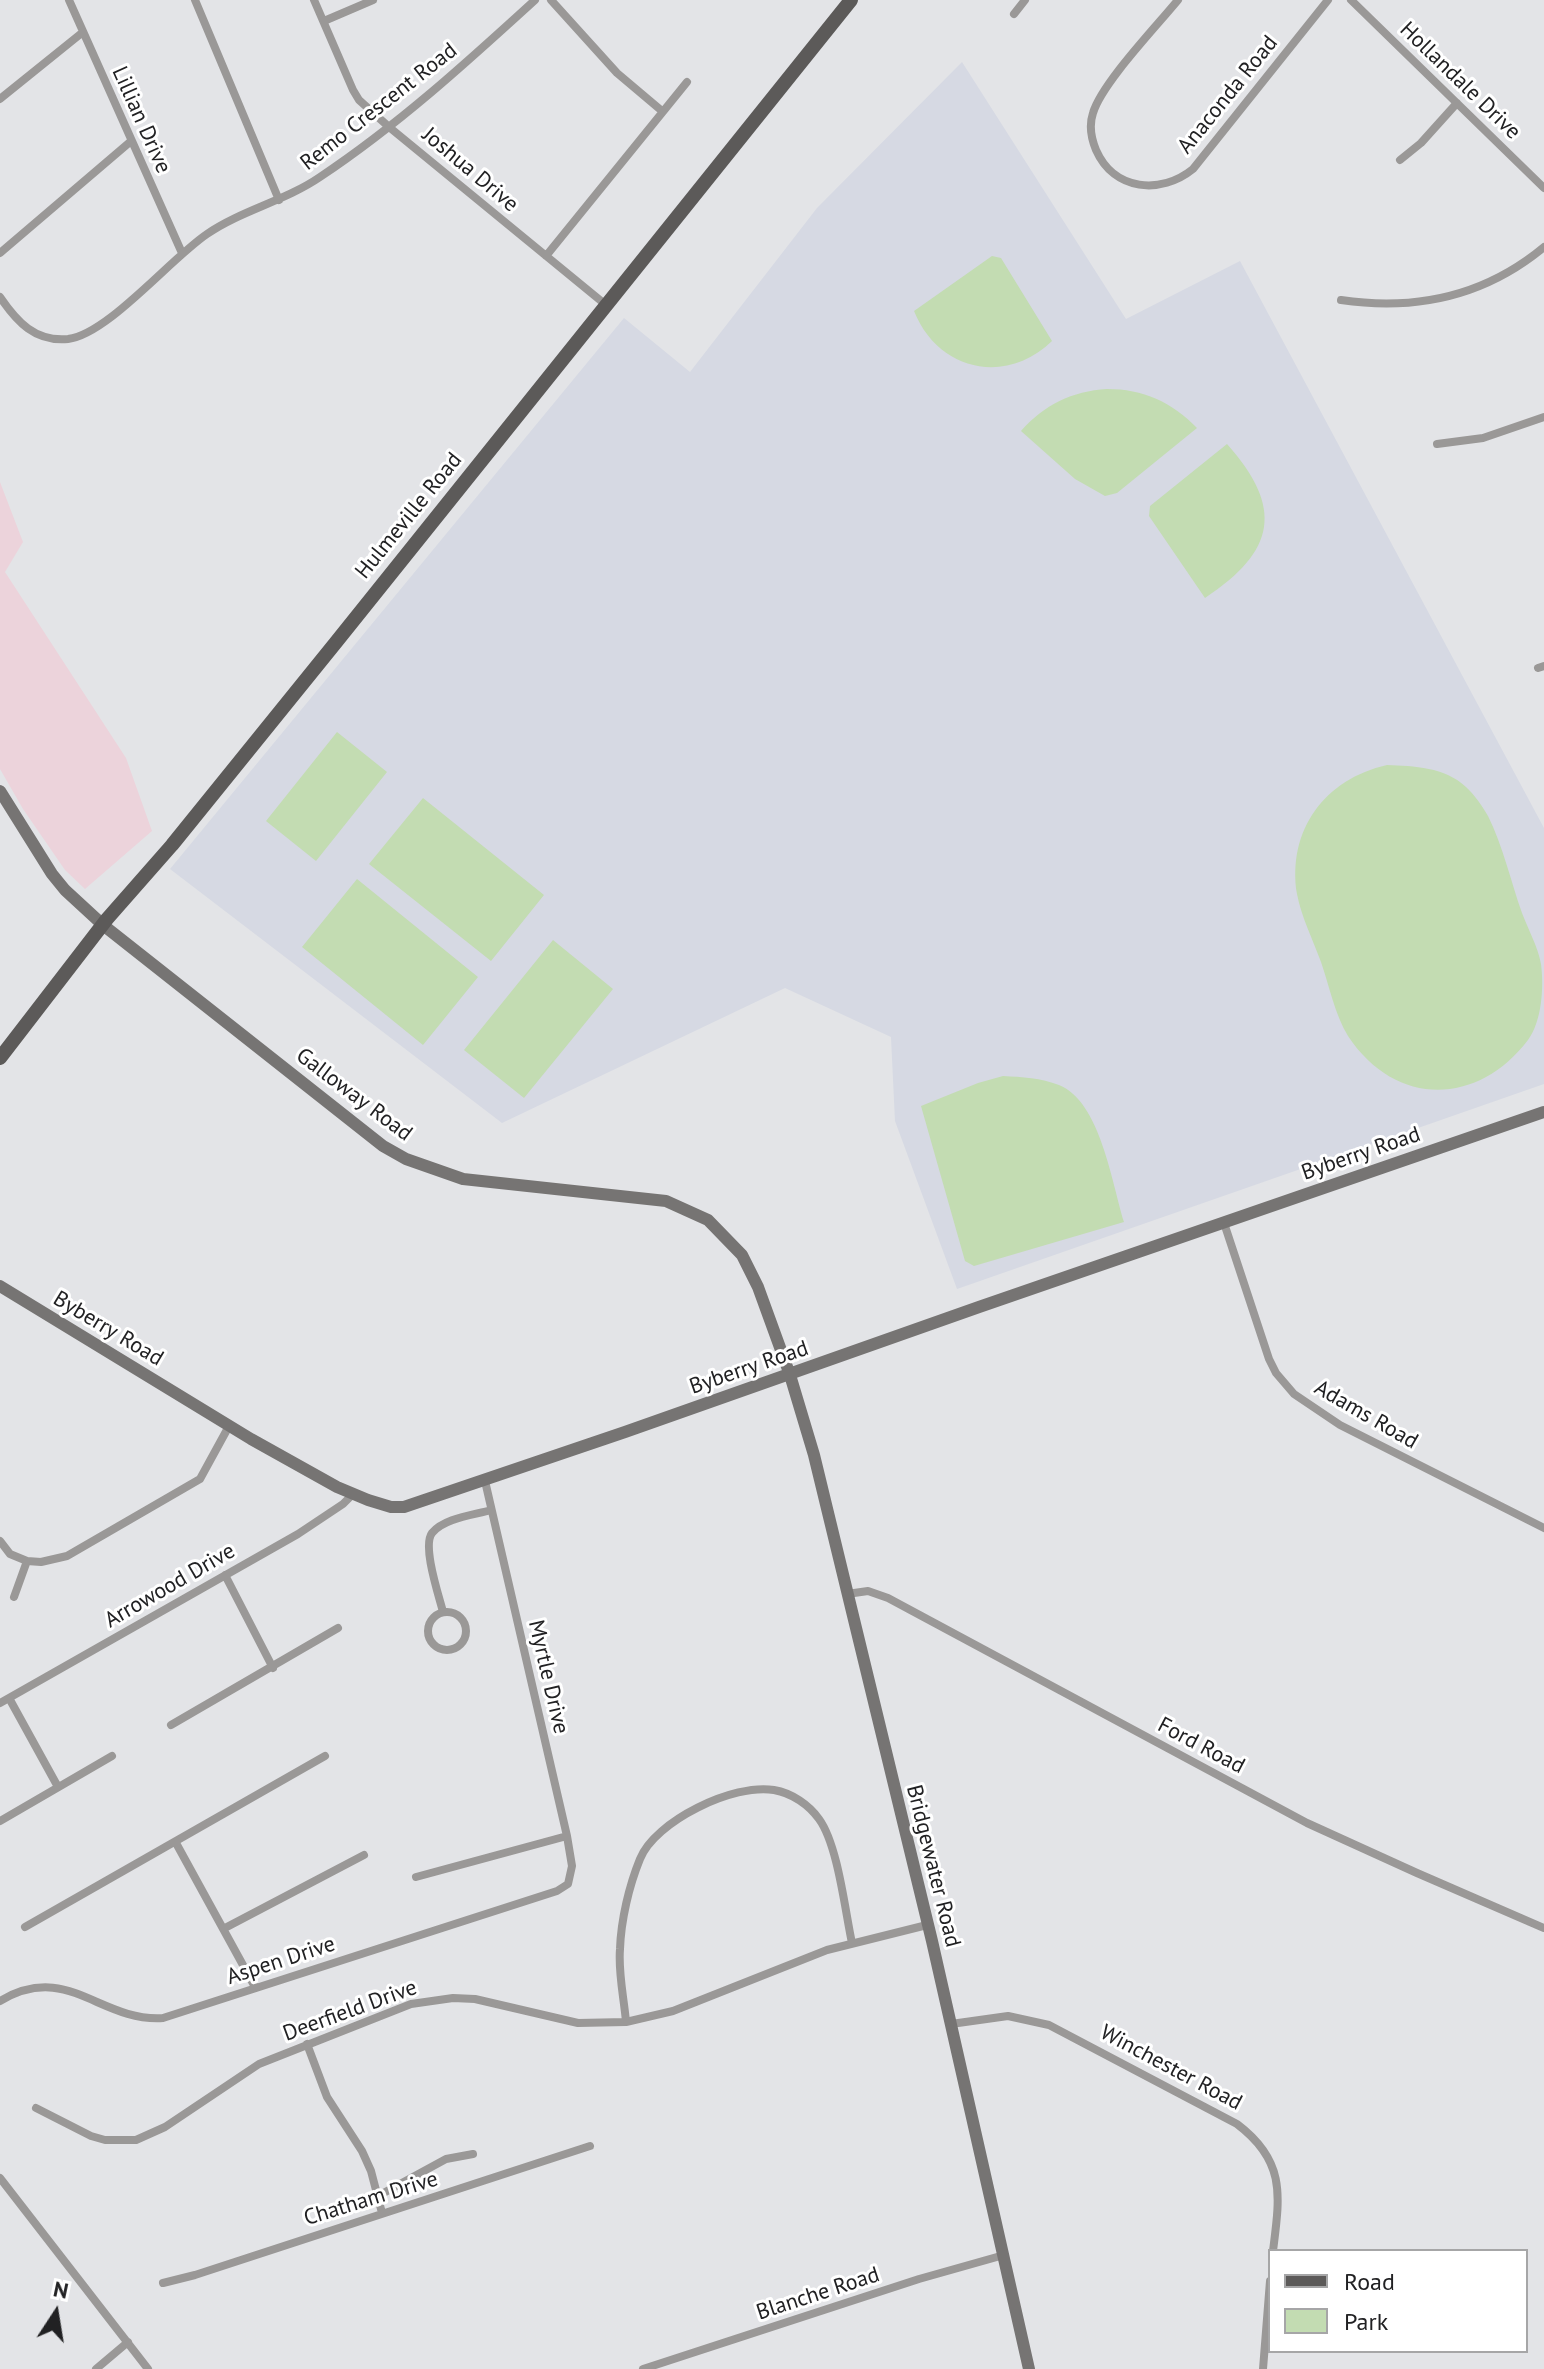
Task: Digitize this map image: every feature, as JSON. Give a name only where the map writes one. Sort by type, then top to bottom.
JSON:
[{"type":"main road","name":"Hulmeville Road","points":[[0,1058],[103,925],[182,832],[851,0]]},
{"type":"main road","name":"Galloway Road","points":[[0,791],[65,890],[103,925],[383,1146],[406,1159],[463,1179],[666,1201],[708,1220],[742,1255],[758,1287],[790,1375]]},
{"type":"main road","name":"Byberry Road","points":[[0,1286],[229,1426],[353,1494],[386,1506],[404,1507],[1544,1112]]},
{"type":"main road","name":"Bridgewater Road","points":[[790,1375],[814,1455],[951,2024],[1029,2369]]},
{"type":"street","name":"Lillian Drive","points":[[69,0],[182,253]]},
{"type":"street","points":[[195,0],[279,200]]},
{"type":"street","name":"Joshua Drive","points":[[314,0],[359,100],[606,305]]},
{"type":"street","points":[[324,21],[373,0]]},
{"type":"street","name":"Remo Crescent Road","points":[[0,297],[13,316],[34,334],[52,339],[78,337],[123,306],[182,253],[226,222],[279,200],[321,177],[389,127],[451,78],[535,0]]},
{"type":"street","points":[[551,0],[617,73],[662,111]]},
{"type":"street","points":[[1014,14],[1025,0]]},
{"type":"street","name":"Anaconda Road","points":[[1178,0],[1103,92],[1091,120],[1093,143],[1104,163],[1120,178],[1142,186],[1166,185],[1193,169],[1328,0]]},
{"type":"street","name":"Hollandale Drive","points":[[1351,0],[1544,188]]},
{"type":"street","points":[[0,99],[83,32]]},
{"type":"street","points":[[546,256],[687,82]]},
{"type":"street","points":[[1400,160],[1421,143],[1457,103]]},
{"type":"street","points":[[0,253],[130,142]]},
{"type":"street","points":[[1341,300],[1385,305],[1451,297],[1492,281],[1544,247]]},
{"type":"street","points":[[1437,444],[1483,438],[1544,417]]},
{"type":"street","name":"Adams Road","points":[[1224,1223],[1269,1359],[1276,1373],[1294,1394],[1345,1428],[1544,1528]]},
{"type":"street","points":[[0,1541],[10,1554],[27,1561],[41,1562],[67,1556],[200,1479],[229,1426]]},
{"type":"street","name":"Myrtle Drive","points":[[485,1481],[487,1512],[567,1836],[572,1866],[570,1881]]},
{"type":"street","name":"Arrowood Drive","points":[[0,1703],[298,1534],[353,1494]]},
{"type":"street","points":[[443,1612],[429,1554],[429,1539],[432,1533],[447,1523],[487,1512]]},
{"type":"street","points":[[14,1597],[27,1561]]},
{"type":"street","points":[[225,1575],[273,1668]]},
{"type":"street","name":"Ford Road","points":[[847,1594],[868,1591],[888,1598],[1307,1823],[1544,1928]]},
{"type":"street","points":[[443,1612],[458,1616],[466,1628],[463,1642],[454,1649],[443,1650],[430,1640],[428,1628],[431,1621],[443,1612]]},
{"type":"street","points":[[171,1725],[338,1628]]},
{"type":"street","points":[[9,1698],[58,1787]]},
{"type":"street","points":[[0,1821],[112,1756]]},
{"type":"street","points":[[25,1927],[325,1756]]},
{"type":"street","points":[[626,2022],[620,1948],[631,1886],[640,1858],[662,1829],[727,1796],[758,1789],[781,1791],[801,1801],[818,1818],[829,1839],[852,1943]]},
{"type":"street","points":[[416,1877],[567,1836]]},
{"type":"street","points":[[176,1843],[255,1987]]},
{"type":"street","points":[[223,1929],[364,1855]]},
{"type":"street","name":"Aspen Drive","points":[[0,2001],[32,1988],[62,1988],[113,2009],[150,2019],[176,2016],[255,1987],[557,1891],[570,1881]]},
{"type":"street","name":"Deerfield Drive","points":[[36,2108],[91,2136],[136,2140],[165,2127],[259,2064],[387,2011],[434,1999],[453,1998],[494,2002],[578,2023],[626,2022],[673,2011],[827,1950],[927,1925]]},
{"type":"street","name":"Winchester Road","points":[[951,2024],[1008,2016],[1049,2025],[1237,2124],[1262,2146],[1275,2172],[1277,2209],[1273,2249]]},
{"type":"street","points":[[307,2044],[327,2097],[362,2151],[382,2213]]},
{"type":"street","name":"Chatham Drive","points":[[163,2283],[590,2146]]},
{"type":"street","points":[[378,2196],[446,2159],[473,2154]]},
{"type":"street","points":[[0,2178],[148,2369]]},
{"type":"street","name":"Blanche Road","points":[[643,2369],[943,2271],[1004,2255]]},
{"type":"street","points":[[1263,2369],[1268,2306]]},
{"type":"street","points":[[96,2369],[128,2342]]},
{"type":"shaded area","points":[[962,62],[1126,319],[1240,261],[1544,828],[1544,1084],[957,1289],[895,1121],[891,1037],[785,988],[502,1123],[170,869],[624,318],[690,372],[817,208]]},
{"type":"shaded area","points":[[0,482],[23,542],[5,572],[126,758],[152,831],[85,889],[65,870],[0,769]]},
{"type":"green space","points":[[992,256],[1001,258],[1052,341],[1034,355],[1014,364],[994,367],[956,359],[939,347],[925,331],[914,311]]},
{"type":"green space","points":[[1107,389],[1145,394],[1167,404],[1197,428],[1117,493],[1105,496],[1075,479],[1021,431],[1039,414],[1070,396]]},
{"type":"green space","points":[[1227,444],[1258,488],[1264,508],[1264,527],[1258,545],[1246,563],[1229,581],[1205,598],[1149,516],[1150,506]]},
{"type":"green space","points":[[337,732],[387,772],[316,861],[266,821]]},
{"type":"green space","points":[[1387,765],[1418,767],[1449,775],[1475,797],[1493,828],[1540,958],[1541,1004],[1533,1032],[1508,1062],[1485,1078],[1461,1087],[1436,1090],[1412,1086],[1389,1076],[1367,1059],[1339,1019],[1297,894],[1295,871],[1298,849],[1315,811],[1345,782]]},
{"type":"green space","points":[[423,798],[544,895],[491,961],[369,864]]},
{"type":"green space","points":[[357,879],[478,977],[423,1045],[302,947]]},
{"type":"green space","points":[[553,940],[613,989],[524,1098],[464,1050]]},
{"type":"green space","points":[[1003,1076],[1038,1079],[1059,1085],[1073,1094],[1085,1108],[1102,1145],[1124,1222],[974,1266],[965,1261],[921,1106]]}]
